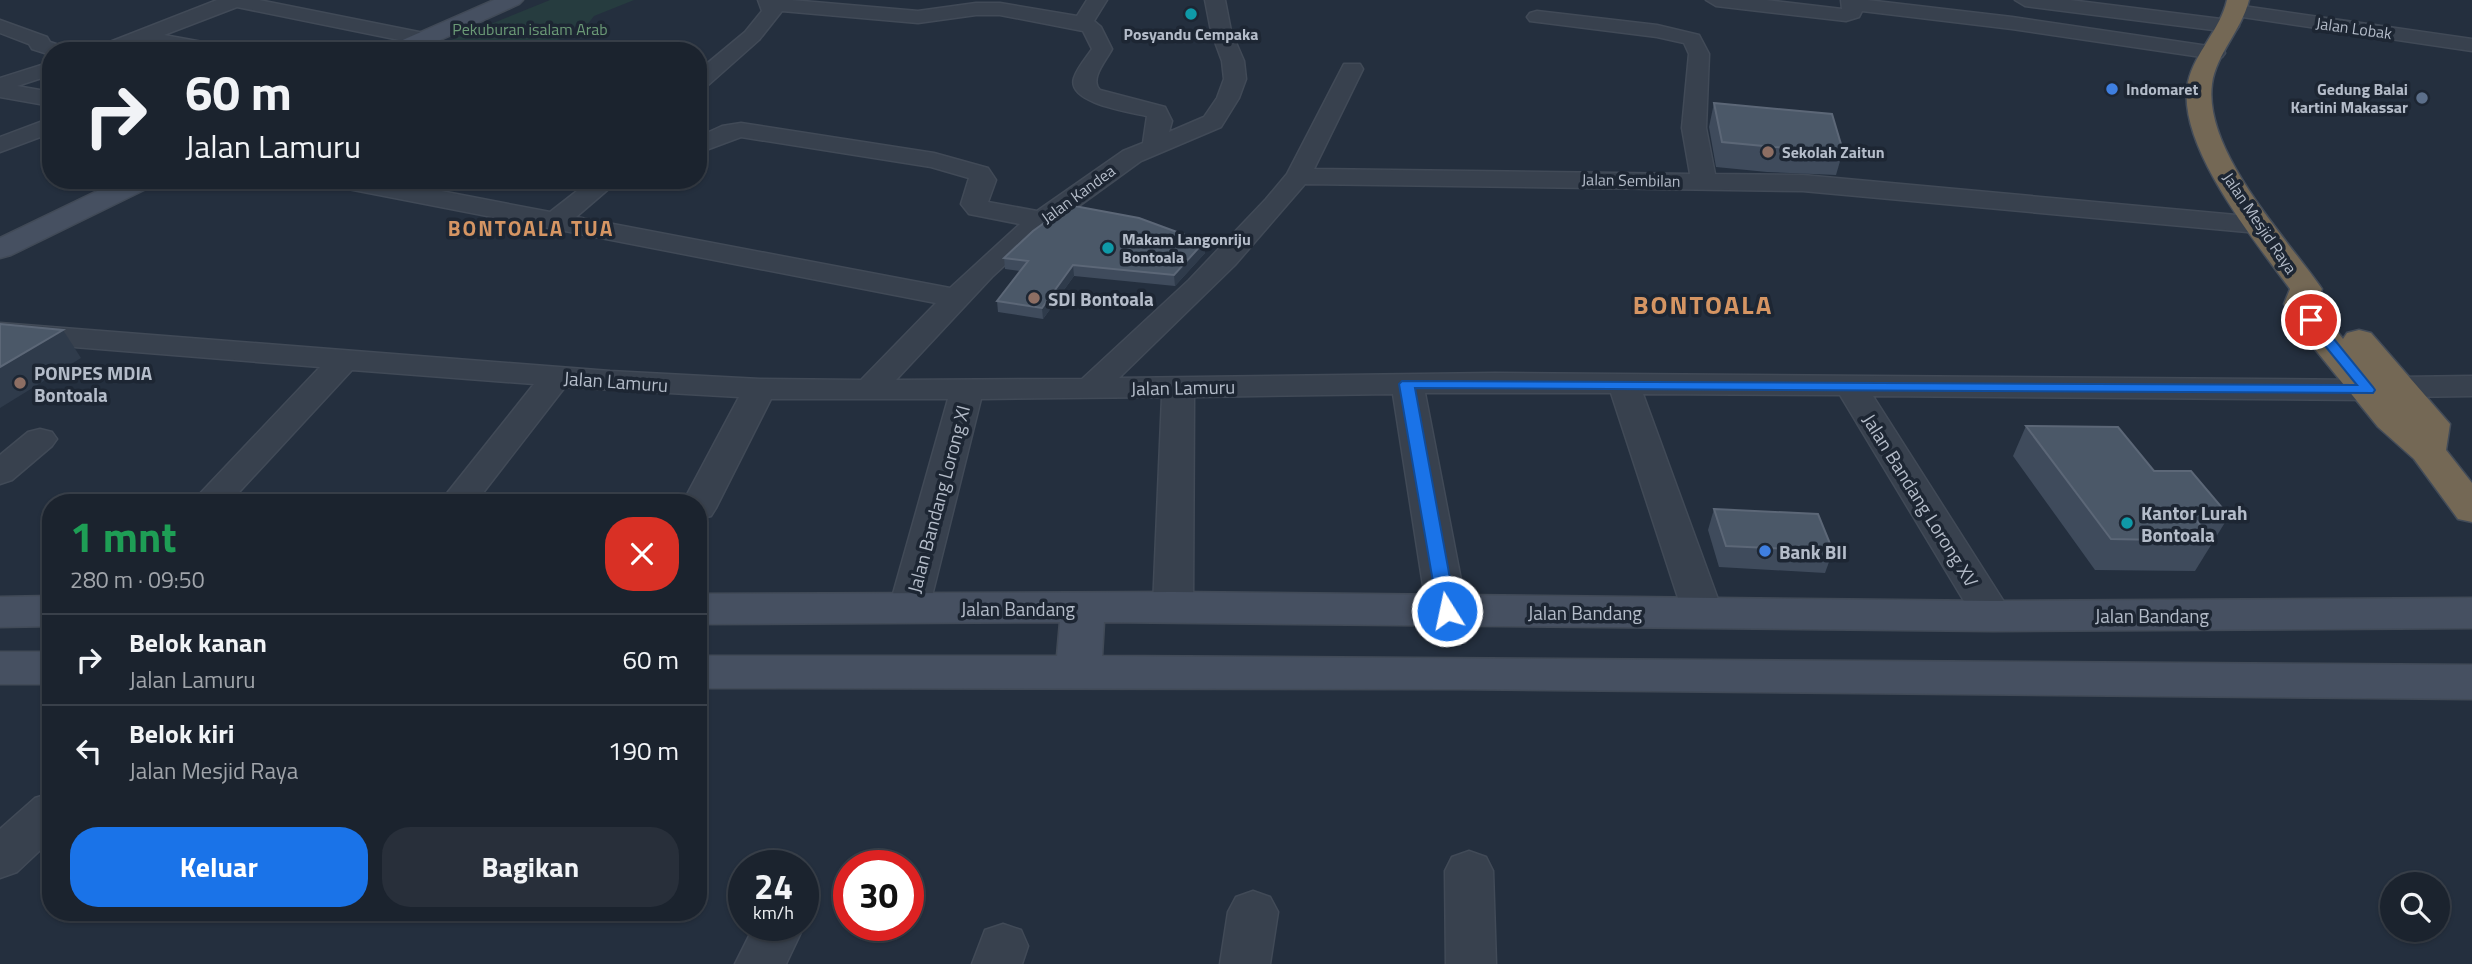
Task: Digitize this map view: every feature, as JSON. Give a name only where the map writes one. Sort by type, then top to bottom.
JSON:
[{"type":"highway","name":"Jalan Mesjid Raya","points":[[2234,12],[2201,80],[2196,102],[2225,172],[2258,225],[2306,289],[2329,305],[2384,388],[2432,424],[2427,451],[2472,510]]},
{"type":"main road","points":[[417,42],[512,0]]},
{"type":"main road","points":[[0,249],[123,189]]},
{"type":"main road","points":[[1078,673],[1083,607]]},
{"type":"main road","name":"Jalan Bandang","points":[[707,609],[1173,607],[1993,615],[2472,613]]},
{"type":"main road","points":[[0,611],[42,611]]},
{"type":"main road","points":[[0,668],[42,668]]},
{"type":"main road","points":[[707,672],[1460,673],[2472,682]]},
{"type":"street","points":[[1083,23],[1097,0]]},
{"type":"street","name":"Jalan Kandea","points":[[870,389],[1003,251],[1041,220],[1111,168],[1155,144],[1213,122],[1234,83],[1233,61],[1221,31],[1214,0]]},
{"type":"street","points":[[1566,0],[1537,17],[1672,34],[1692,40],[1699,54],[1694,128],[1704,181]]},
{"type":"street","points":[[1716,0],[1846,15],[1852,13],[1852,2],[2215,54]]},
{"type":"street","name":"Jalan Lobak","points":[[2025,0],[2234,12],[2472,45]]},
{"type":"street","points":[[131,42],[231,1],[424,39]]},
{"type":"street","points":[[707,74],[752,37],[772,12],[770,2],[918,17],[976,9],[1000,9],[1083,23],[1091,27],[1102,48],[1084,79],[1084,88],[1093,95],[1157,112],[1160,121],[1155,144]]},
{"type":"street","points":[[0,26],[40,41],[39,45],[42,46]]},
{"type":"street","points":[[143,38],[166,42]]},
{"type":"street","points":[[1091,388],[1242,243],[1279,203],[1298,176],[1352,69]]},
{"type":"street","points":[[0,85],[42,71]]},
{"type":"street","points":[[0,90],[42,97]]},
{"type":"street","points":[[0,145],[42,129]]},
{"type":"street","points":[[707,142],[730,131],[741,130],[934,160],[979,173],[983,180],[975,197],[974,204],[978,208],[1041,220]]},
{"type":"street","name":"Jalan Sembilan","points":[[1298,176],[1759,181],[1858,187],[2258,225]]},
{"type":"street","points":[[393,189],[956,298]]},
{"type":"street","points":[[557,219],[595,189]]},
{"type":"street","name":"Jalan Lamuru","points":[[0,332],[556,377],[760,389],[967,390],[1407,384],[2384,388],[2472,386]]},
{"type":"street","points":[[218,494],[345,359]]},
{"type":"street","points":[[464,494],[556,377]]},
{"type":"street","points":[[1407,384],[1447,611]]},
{"type":"street","points":[[1624,384],[1703,613]]},
{"type":"street","name":"Jalan Bandang Lorong XV","points":[[1850,385],[1993,615]]},
{"type":"street","points":[[1173,607],[1178,387]]},
{"type":"street","points":[[705,494],[760,389]]},
{"type":"street","name":"Jalan Bandang Lorong XI","points":[[909,608],[967,390]]},
{"type":"street","points":[[0,473],[40,439]]},
{"type":"street","points":[[0,858],[42,819]]},
{"type":"street","points":[[1469,871],[1471,964]]},
{"type":"street","points":[[1245,964],[1253,912]]},
{"type":"street","points":[[760,964],[772,941]]},
{"type":"green space","name":"Pekuburan isalam Arab","points":[[550,0],[634,0],[594,16],[580,34],[550,42],[446,42]]},
{"type":"building","points":[[1714,103],[1832,114],[1843,151],[1722,142]]},
{"type":"building","name":"Makam Langonriju Bontoala","points":[[1069,205],[1139,218],[1204,242],[1174,275],[1073,265],[1042,308],[997,301],[1028,261],[1004,258],[1033,231]]},
{"type":"building","points":[[0,324],[63,330],[0,367]]},
{"type":"building","points":[[2026,426],[2118,427],[2154,471],[2191,471],[2229,516],[2192,515],[2213,541],[2111,539]]},
{"type":"building","points":[[1714,509],[1818,514],[1833,551],[1726,546]]},
{"type":"place","name":"Posyandu Cempaka","points":[[1191,14]]},
{"type":"place","name":"Indomaret","points":[[2112,89]]},
{"type":"place","name":"Gedung Balai Kartini Makassar","points":[[2422,98]]},
{"type":"place","name":"Sekolah Zaitun","points":[[1768,152]]},
{"type":"place","name":"Makam Langonriju Bontoala","points":[[1108,248]]},
{"type":"place","name":"SDI Bontoala","points":[[1034,298]]},
{"type":"place","name":"PONPES MDIA Bontoala","points":[[20,383]]},
{"type":"place","name":"Kantor Lurah Bontoala","points":[[2127,523]]},
{"type":"place","name":"Bank BII","points":[[1765,551]]},
{"type":"district","name":"BONTOALA TUA","points":[[531,228]]},
{"type":"district","name":"BONTOALA","points":[[1703,304]]},
{"type":"route","points":[[1447,611],[1407,384],[1808,384],[2368,390],[2311,320]]}]
